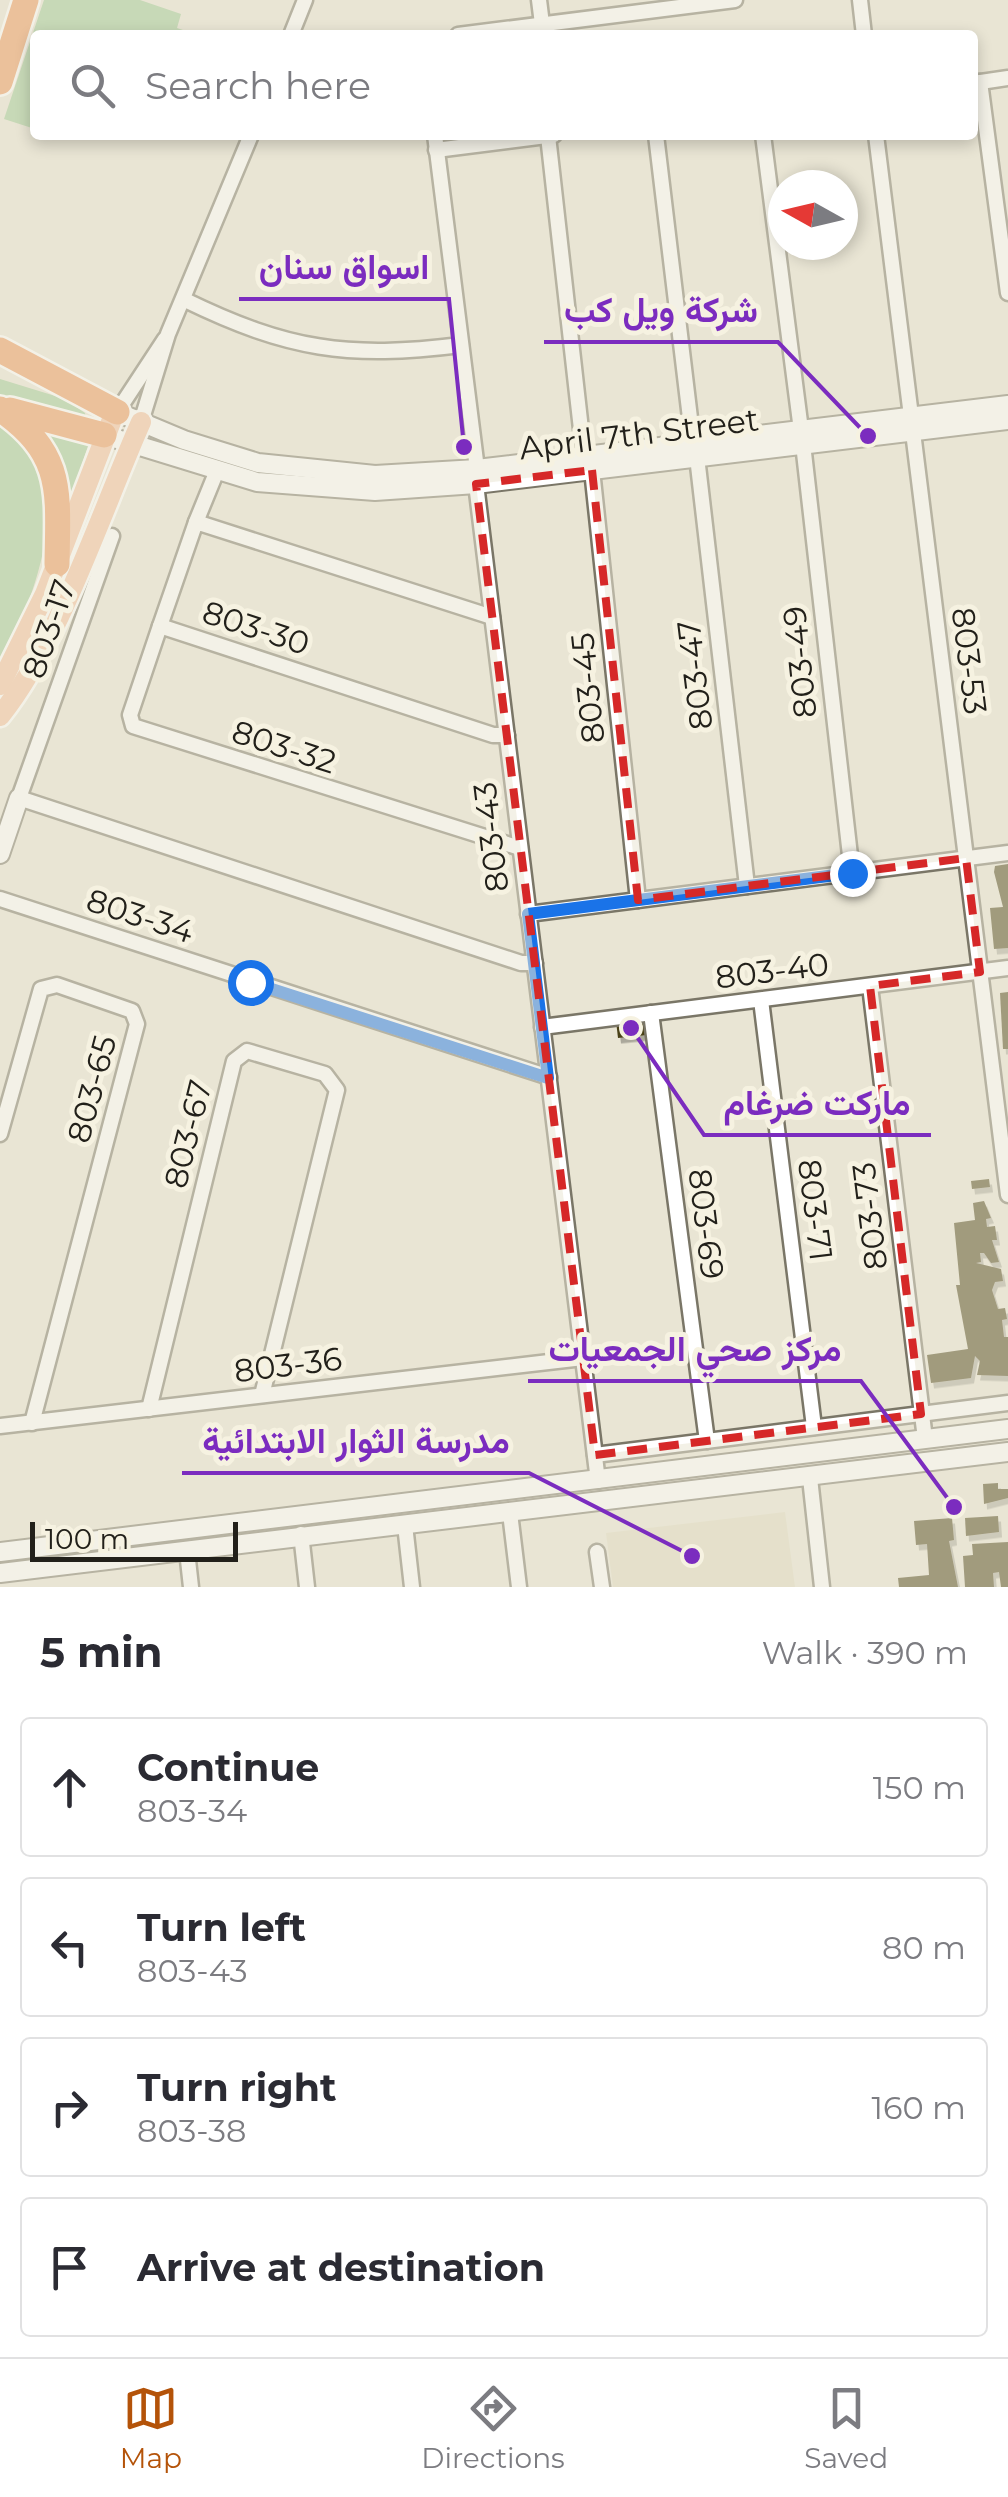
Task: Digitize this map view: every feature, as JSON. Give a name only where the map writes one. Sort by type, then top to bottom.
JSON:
[{"type":"highway","points":[[0,31],[12,0]]},
{"type":"highway","points":[[0,82],[26,0]]},
{"type":"highway","points":[[0,350],[129,417]]},
{"type":"highway","points":[[0,408],[104,435]]},
{"type":"highway","points":[[0,408],[36,438],[56,476],[56,564]]},
{"type":"main road","points":[[0,685],[15,663],[104,435],[129,417]]},
{"type":"main road","points":[[0,716],[19,691],[46,640],[130,445],[129,417]]},
{"type":"street","points":[[293,30],[304,0]]},
{"type":"street","points":[[539,0],[542,24]]},
{"type":"street","points":[[496,30],[644,6],[735,0]]},
{"type":"street","points":[[860,0],[863,30]]},
{"type":"street","points":[[978,82],[1008,78]]},
{"type":"street","points":[[978,89],[1008,293]]},
{"type":"street","points":[[129,417],[185,300],[249,140]]},
{"type":"street","points":[[436,142],[469,140]]},
{"type":"street","name":"803-45","points":[[552,140],[638,900]]},
{"type":"street","name":"803-47","points":[[657,140],[747,886]]},
{"type":"street","name":"803-49","points":[[764,140],[852,873]]},
{"type":"street","name":"803-53","points":[[877,140],[1008,1195]]},
{"type":"street","name":"803-43","points":[[436,142],[598,1481]]},
{"type":"street","points":[[185,300],[249,332],[318,350],[390,354],[461,345]]},
{"type":"street","points":[[129,417],[168,334]]},
{"type":"street","name":"April 7th Street","points":[[912,424],[1008,405]]},
{"type":"street","name":"April 7th Street","points":[[129,417],[228,454],[316,472],[476,476]]},
{"type":"street","name":"April 7th Street","points":[[104,435],[216,473],[257,482],[345,491],[912,424],[1008,420]]},
{"type":"street","name":"803-30","points":[[216,473],[160,626],[493,735],[506,735]]},
{"type":"street","points":[[196,522],[492,617]]},
{"type":"street","name":"803-17","points":[[0,854],[112,536]]},
{"type":"street","name":"803-32","points":[[160,626],[130,715],[137,728],[520,848]]},
{"type":"street","points":[[19,798],[521,963],[534,963]]},
{"type":"street","points":[[528,914],[1008,853]]},
{"type":"street","name":"803-34","points":[[0,899],[548,1078]]},
{"type":"street","name":"803-40","points":[[542,1027],[1008,968]]},
{"type":"street","name":"803-65","points":[[0,1134],[41,989],[57,985],[132,1010],[137,1024],[32,1422]]},
{"type":"street","name":"803-73","points":[[870,986],[925,1440]]},
{"type":"street","name":"803-71","points":[[761,1000],[814,1427]]},
{"type":"street","name":"803-69","points":[[651,1014],[707,1441]]},
{"type":"street","name":"803-67","points":[[149,1409],[234,1061],[246,1051],[326,1074],[337,1090],[262,1395]]},
{"type":"street","name":"803-36","points":[[0,1426],[583,1358]]},
{"type":"street","points":[[595,1455],[1008,1403]]},
{"type":"street","points":[[0,1552],[1008,1429]]},
{"type":"street","points":[[0,1573],[1008,1452]]},
{"type":"street","points":[[810,1478],[822,1587]]},
{"type":"street","points":[[510,1512],[519,1587]]},
{"type":"street","points":[[405,1525],[412,1587]]},
{"type":"street","points":[[301,1534],[307,1587]]},
{"type":"street","points":[[187,1551],[191,1587]]},
{"type":"street","points":[[597,1552],[602,1587]]},
{"type":"highlighted area","points":[[592,470],[638,900],[966,858],[980,972],[870,986],[921,1414],[595,1455],[476,484]]},
{"type":"shaded area","points":[[785,1512],[795,1587],[613,1587],[606,1533]]},
{"type":"green space","points":[[44,0],[140,0],[181,14],[177,28],[183,30],[34,30]]},
{"type":"green space","points":[[30,42],[30,127],[4,119]]},
{"type":"green space","points":[[0,379],[65,399],[85,413],[86,421],[0,400]]},
{"type":"green space","points":[[0,427],[25,446],[39,465],[47,495],[47,520],[30,599],[0,668]]},
{"type":"green space","points":[[44,428],[90,440],[68,506],[54,447]]},
{"type":"building","points":[[1008,864],[1008,948],[994,949],[990,908],[1003,907],[994,872],[995,866]]},
{"type":"building","points":[[1008,992],[1008,1049],[1003,1049],[1000,993]]},
{"type":"building","points":[[645,1017],[647,1035],[618,1038],[616,1021]]},
{"type":"building","points":[[989,1179],[990,1187],[972,1189],[971,1181]]},
{"type":"building","points":[[984,1201],[991,1218],[986,1219],[987,1227],[995,1226],[997,1240],[992,1240],[999,1262],[991,1263],[980,1253],[981,1262],[976,1263],[1001,1269],[1003,1281],[995,1282],[992,1290],[998,1309],[1005,1308],[1007,1319],[1002,1320],[1004,1337],[1008,1337],[1008,1376],[977,1375],[980,1361],[975,1356],[971,1378],[931,1383],[927,1355],[968,1349],[956,1285],[960,1285],[954,1223],[975,1220],[973,1203]]},
{"type":"building","points":[[998,1483],[998,1489],[1008,1489],[1008,1498],[984,1504],[983,1484]]},
{"type":"building","points":[[998,1516],[999,1532],[966,1536],[965,1518]]},
{"type":"building","points":[[952,1518],[954,1540],[949,1541],[958,1587],[899,1587],[898,1578],[929,1575],[927,1544],[916,1545],[914,1521]]},
{"type":"building","points":[[1008,1542],[1008,1587],[1001,1587],[999,1572],[993,1573],[994,1587],[965,1587],[963,1556],[973,1555],[972,1544]]},
{"type":"place","name":"شركة ويل كب","points":[[868,436]]},
{"type":"place","name":"اسواق سنان","points":[[464,447]]},
{"type":"place","name":"ماركت ضرغام","points":[[631,1028]]},
{"type":"place","name":"مركز صحي الجمعيات","points":[[954,1507]]},
{"type":"place","name":"مدرسة الثوار الابتدائية","points":[[692,1556]]},
{"type":"route","points":[[250,982],[548,1078],[528,914],[852,873]]}]
